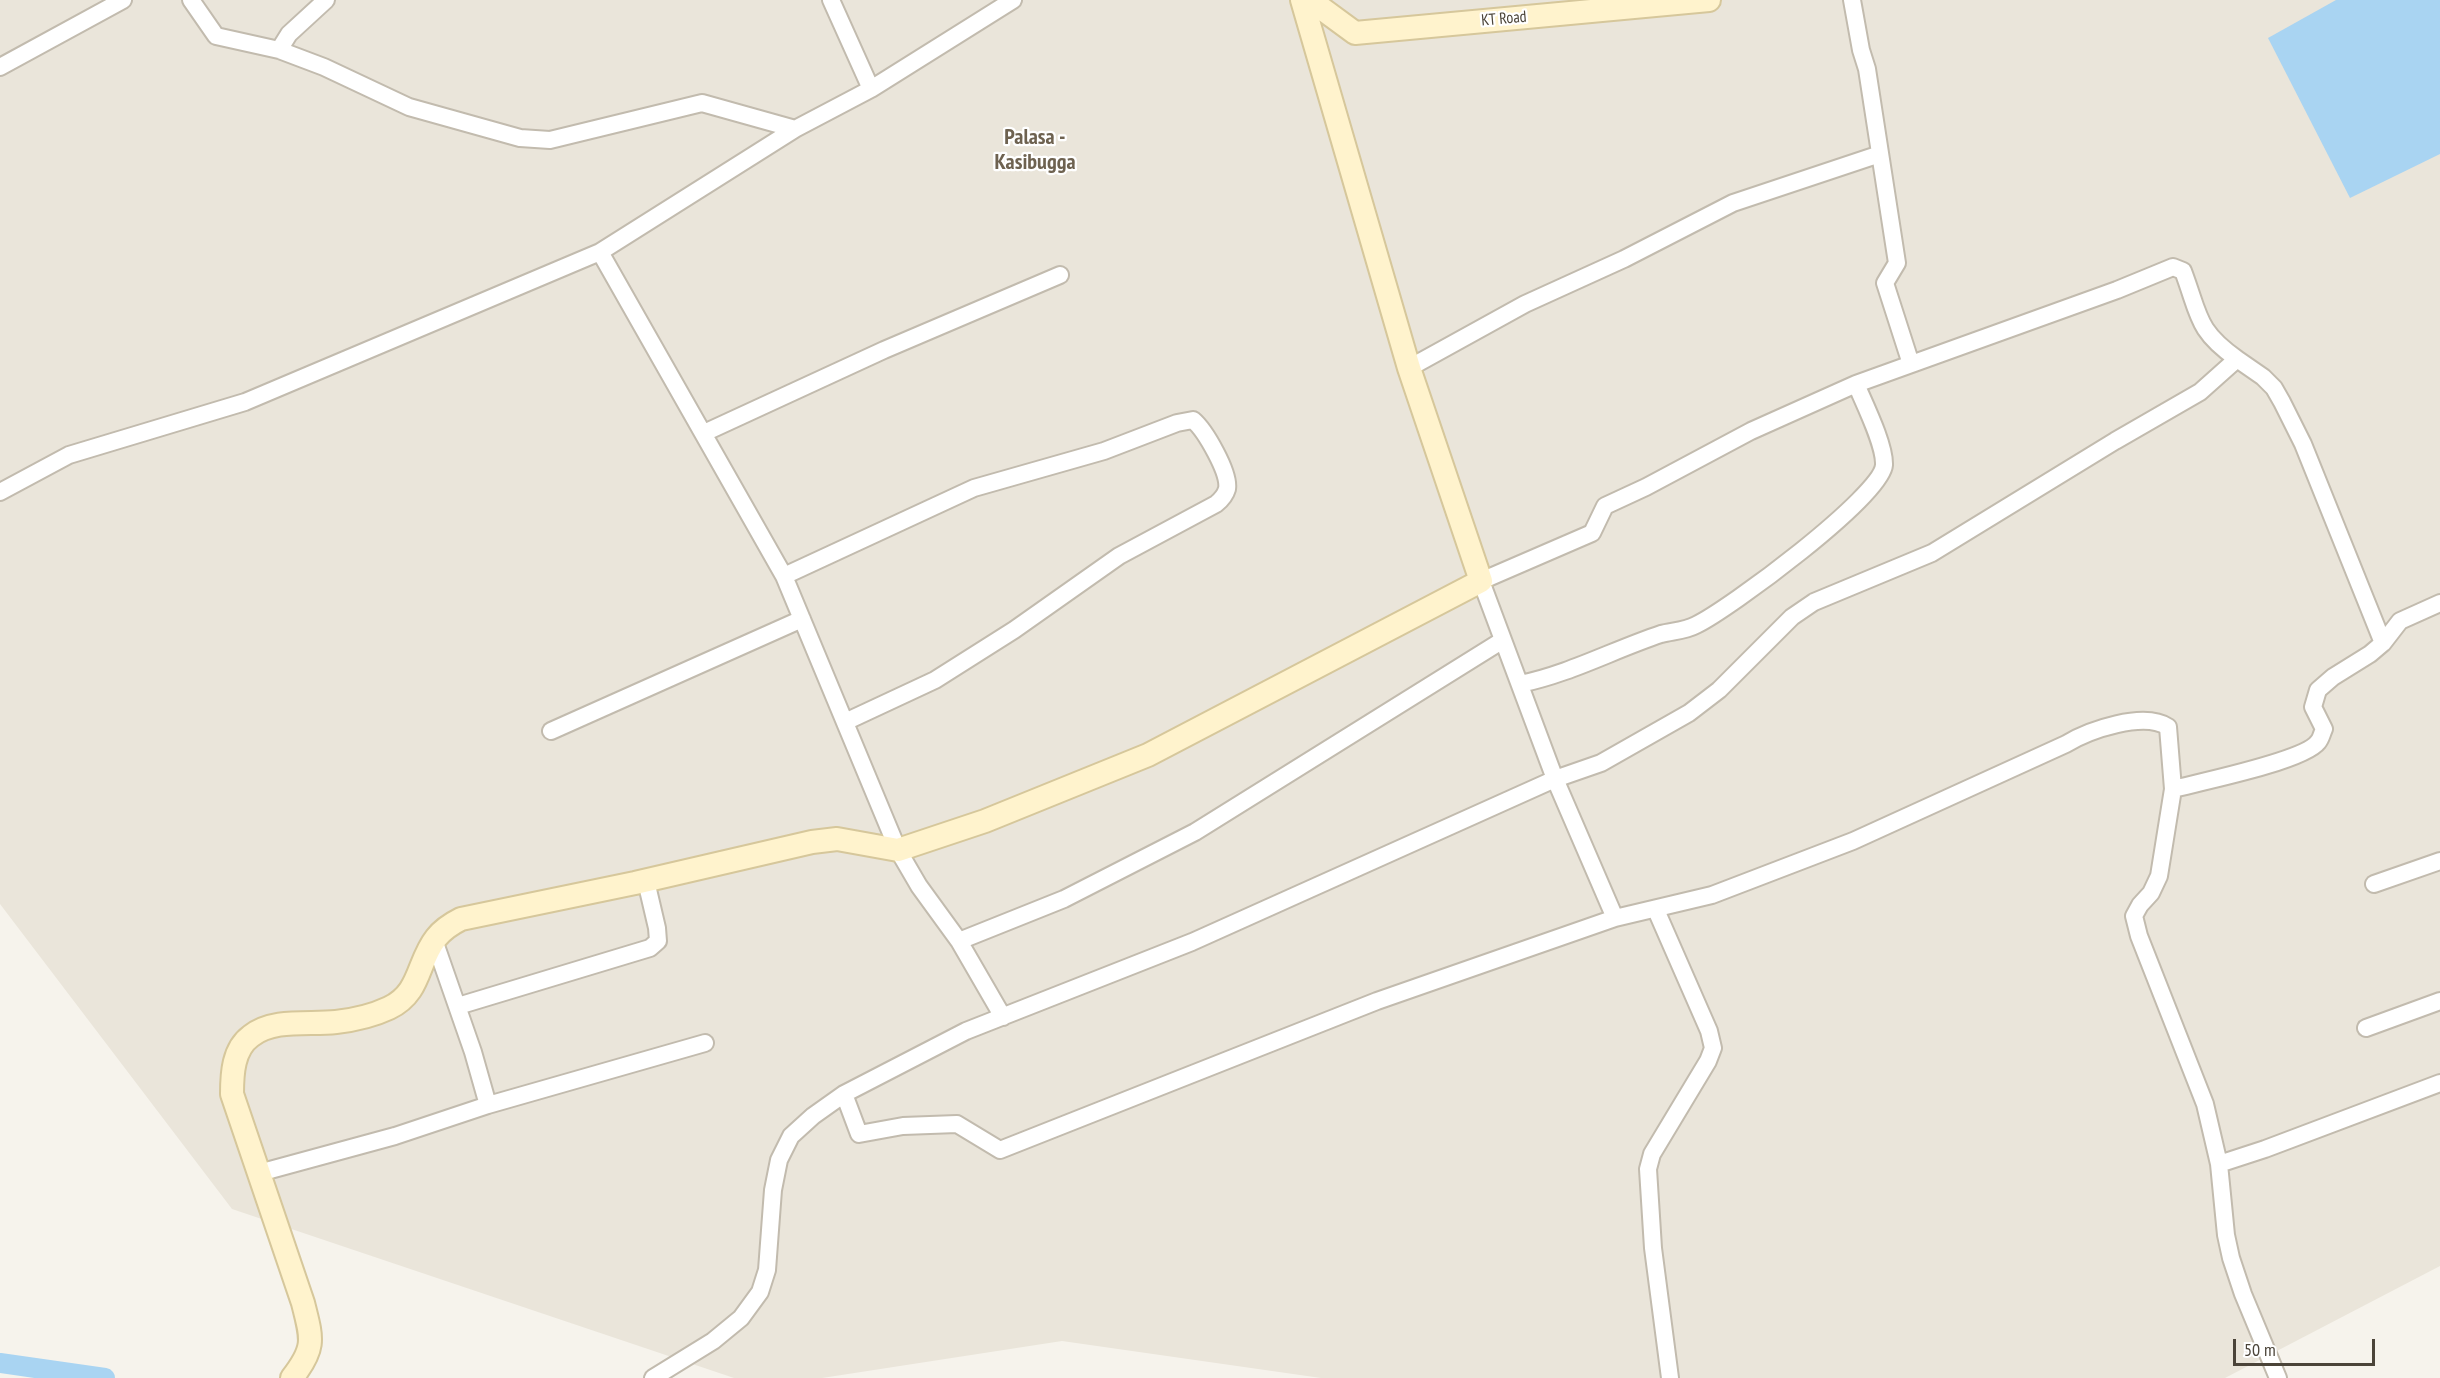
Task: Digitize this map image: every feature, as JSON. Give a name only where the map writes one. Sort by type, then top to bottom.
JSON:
[{"type":"main road","points":[[297,1376],[308,1356],[311,1337],[303,1303],[232,1094],[232,1070],[240,1051],[250,1036],[268,1027],[335,1022],[371,1016],[391,1007],[406,995],[418,979],[434,940],[446,927],[461,919],[646,881],[812,842],[837,839],[898,850],[985,821],[1148,755],[1481,581],[1409,368],[1302,0]]},
{"type":"main road","name":"KT Road","points":[[1310,0],[1355,33],[1709,0]]},
{"type":"street","points":[[0,67],[123,0]]},
{"type":"street","points":[[191,0],[216,36],[279,50],[324,67],[409,107],[520,138],[550,140],[702,103],[795,129]]},
{"type":"street","points":[[279,50],[289,34],[326,0]]},
{"type":"street","points":[[831,0],[871,89]]},
{"type":"street","points":[[0,492],[69,455],[244,402],[600,252],[795,129],[871,89],[1013,0]]},
{"type":"street","points":[[1852,0],[1861,51],[1867,69],[1897,262],[1885,284],[1911,364]]},
{"type":"street","points":[[1409,368],[1525,304],[1624,259],[1733,203],[1880,154]]},
{"type":"street","points":[[600,252],[784,576],[898,850],[919,886],[959,941],[1003,1017]]},
{"type":"street","points":[[1615,918],[1555,779],[1481,581],[1592,533],[1605,506],[1646,487],[1751,431],[1856,384],[2117,290],[2173,267],[2183,271],[2203,329],[2218,346],[2263,377],[2274,388],[2282,402],[2303,444],[2383,643]]},
{"type":"street","points":[[704,433],[884,351],[1060,275]]},
{"type":"street","points":[[653,1378],[712,1341],[741,1318],[760,1292],[767,1270],[773,1190],[779,1160],[790,1136],[844,1094],[966,1031],[1192,942],[1555,779],[1601,763],[1689,713],[1719,690],[1792,617],[1814,602],[1932,553],[2200,392],[2237,359]]},
{"type":"street","points":[[1520,684],[1546,679],[1661,634],[1693,627],[1712,617],[1739,599],[1849,509],[1875,483],[1884,465],[1879,441],[1856,384]]},
{"type":"street","points":[[784,576],[974,488],[1104,451],[1177,423],[1193,420],[1202,427],[1219,459],[1227,486],[1224,498],[1216,504],[1119,556],[1014,630],[935,680],[845,722]]},
{"type":"street","points":[[2173,789],[2248,771],[2303,753],[2318,742],[2324,729],[2313,707],[2318,690],[2333,677],[2370,654],[2383,643],[2400,621],[2440,603]]},
{"type":"street","points":[[551,731],[802,619]]},
{"type":"street","points":[[959,941],[1064,899],[1196,832],[1503,640]]},
{"type":"street","points":[[844,1094],[859,1134],[903,1126],[957,1124],[1000,1150],[1377,1001],[1615,918],[1712,895],[1853,841],[2066,744],[2083,734],[2109,726],[2160,721],[2169,727],[2173,789],[2158,876],[2151,893],[2134,916],[2139,936],[2205,1104],[2219,1164],[2226,1235],[2231,1258],[2243,1294],[2278,1378]]},
{"type":"street","points":[[2374,884],[2440,861]]},
{"type":"street","points":[[458,1006],[650,948],[658,941],[646,881]]},
{"type":"street","points":[[1656,910],[1709,1031],[1713,1048],[1694,1088],[1652,1154],[1648,1169],[1653,1248],[1670,1378]]},
{"type":"street","points":[[434,940],[458,1006],[489,1105]]},
{"type":"street","points":[[2366,1028],[2440,1001]]},
{"type":"street","points":[[259,1173],[395,1136],[489,1105],[705,1043]]},
{"type":"street","points":[[2219,1164],[2276,1146],[2440,1083]]},
{"type":"shaded area","points":[[0,0],[2440,0],[2440,1266],[2225,1378],[1321,1378],[1062,1341],[822,1378],[734,1378],[232,1209],[0,904]]},
{"type":"water","points":[[2336,0],[2440,0],[2440,154],[2350,198],[2268,38]]},
{"type":"waterway","points":[[0,1363],[105,1378]]},
{"type":"district","name":"Palasa - Kasibugga","points":[[1035,150]]}]
